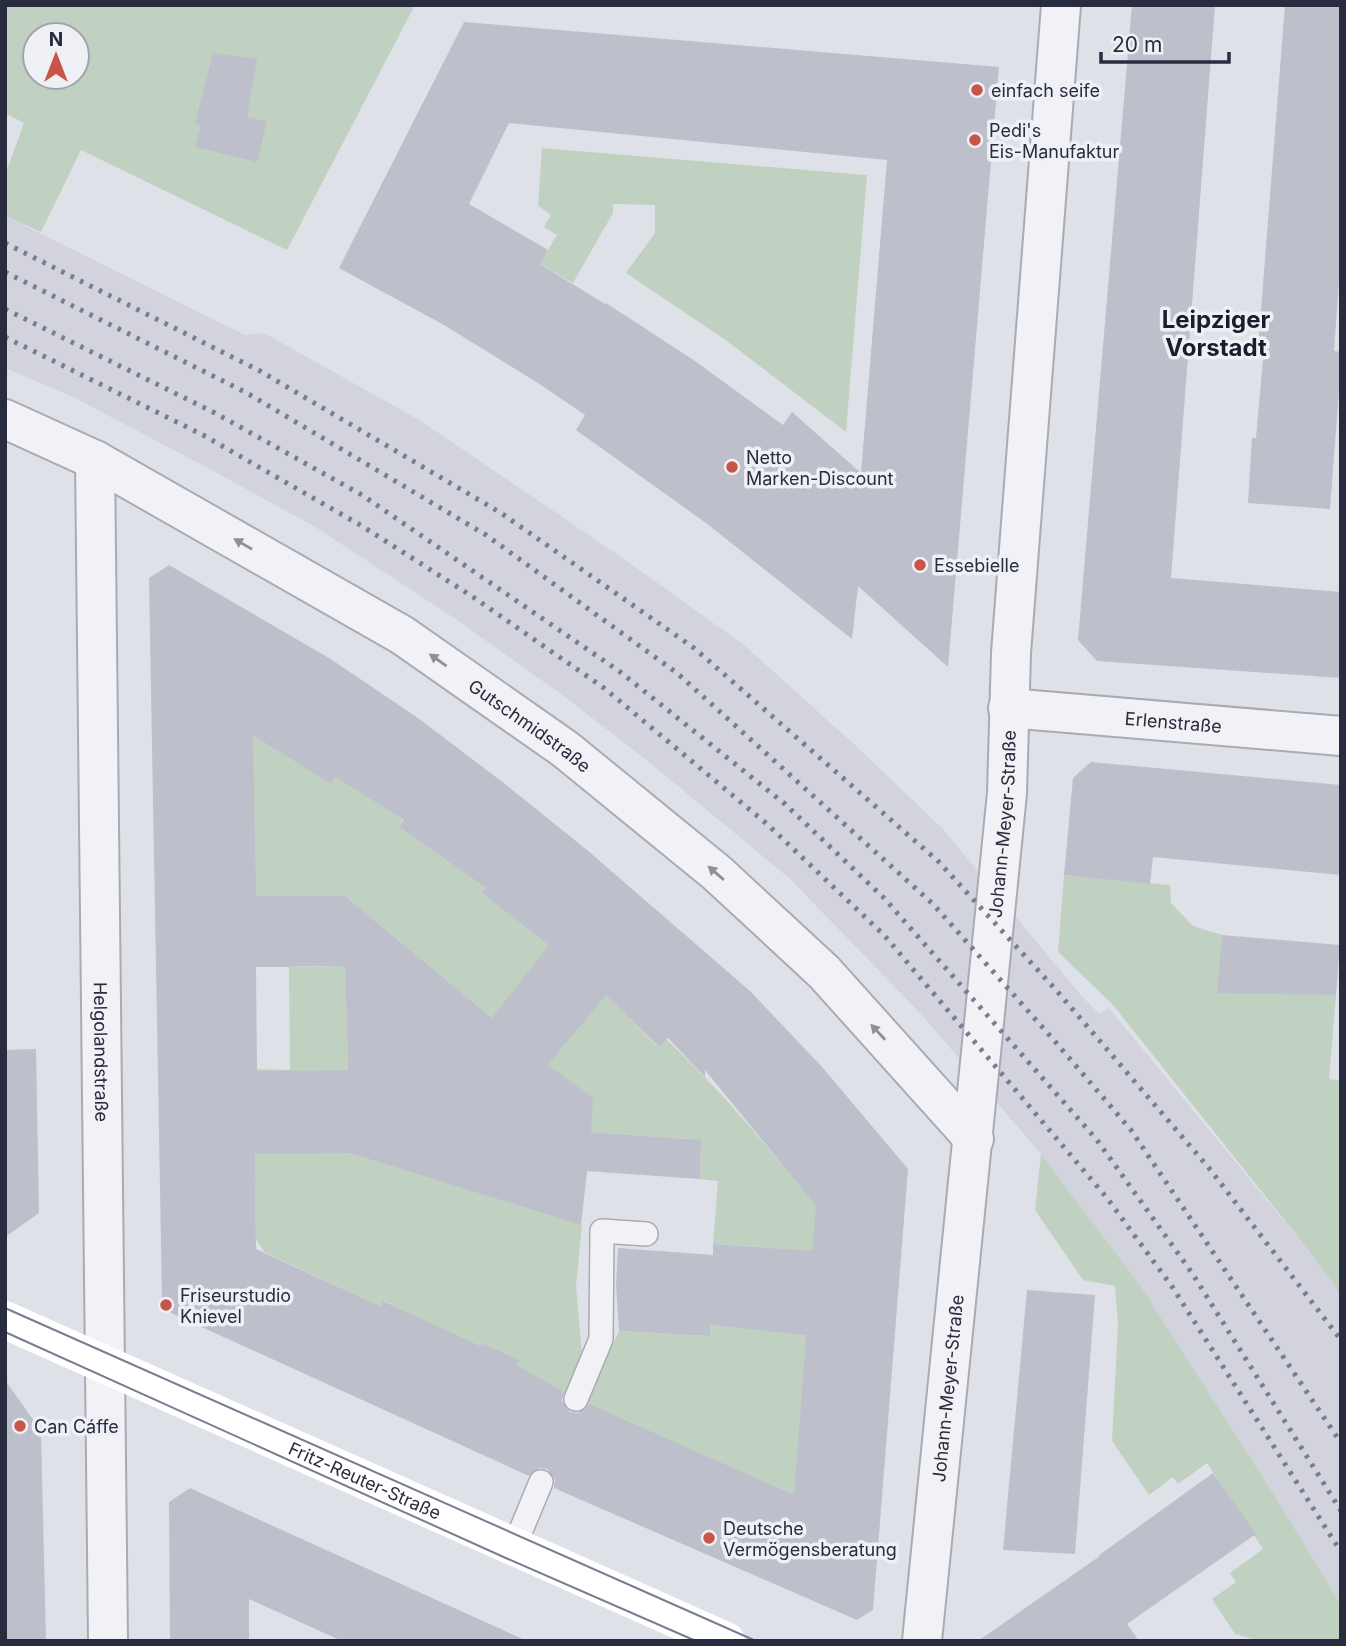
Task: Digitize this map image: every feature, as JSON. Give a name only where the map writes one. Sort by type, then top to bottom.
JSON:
[{"type":"main road","name":"Fritz-Reuter-Straße","points":[[5,1320],[726,1641]]},
{"type":"street","name":"Johann-Meyer-Straße","points":[[922,1641],[1007,793],[1008,708],[1061,5]]},
{"type":"street","name":"Gutschmidstraße","points":[[5,418],[95,460],[402,635],[565,749],[717,873],[824,972],[974,1139]]},
{"type":"street","name":"Helgolandstraße","points":[[95,460],[108,1641]]},
{"type":"street","name":"Erlenstraße","points":[[1008,708],[1341,736]]},
{"type":"lane","points":[[576,1399],[601,1339],[602,1231],[646,1234]]},
{"type":"lane","points":[[514,1547],[541,1482]]},
{"type":"shaded area","points":[[5,216],[245,335],[264,333],[421,421],[621,557],[744,645],[943,829],[1079,993],[1099,1014],[1109,1008],[1313,1256],[1341,1295],[1341,1605],[1140,1285],[1041,1154],[920,1013],[789,878],[644,758],[561,694],[460,622],[317,528],[73,397],[5,368]]},
{"type":"green space","points":[[5,5],[415,5],[287,250],[81,150],[41,232],[5,216],[5,175],[24,123],[5,113]]},
{"type":"green space","points":[[542,148],[867,175],[846,432],[727,341],[626,273],[655,233],[655,205],[613,204],[613,213],[573,283],[540,264],[557,235],[544,227],[551,215],[538,206]]},
{"type":"green space","points":[[241,689],[331,784],[336,777],[369,795],[403,820],[399,827],[486,888],[483,893],[588,968],[630,1019],[658,1047],[666,1039],[707,1080],[821,1212],[813,1246],[798,1445],[808,1466],[803,1513],[668,1440],[585,1403],[619,1331],[709,1336],[710,1325],[770,1331],[774,1248],[713,1244],[718,1181],[700,1179],[701,1152],[688,1139],[591,1132],[548,1065],[582,1024],[492,1018],[345,896],[294,897],[296,967],[345,966],[348,1070],[291,1071],[349,1153],[582,1225],[576,1286],[583,1364],[570,1395],[514,1370],[518,1361],[481,1343],[477,1353],[421,1319],[384,1301],[380,1311],[330,1283],[264,1252],[256,1239],[253,1069],[290,1070],[289,967],[247,967],[257,925],[256,887],[246,886]]},
{"type":"green space","points":[[1064,875],[1170,885],[1171,903],[1193,926],[1222,935],[1218,992],[1336,995],[1329,1079],[1341,1081],[1341,1295],[1113,1005],[1058,952]]},
{"type":"green space","points":[[1041,1154],[1140,1285],[1276,1498],[1341,1605],[1341,1641],[1260,1641],[1235,1634],[1212,1599],[1236,1582],[1230,1573],[1263,1549],[1207,1463],[1178,1484],[1173,1477],[1149,1495],[1112,1441],[1118,1323],[1115,1286],[1083,1280],[1035,1210]]},
{"type":"building","points":[[1132,5],[1215,5],[1171,578],[1341,592],[1341,678],[1097,661],[1078,640]]},
{"type":"building","points":[[1285,5],[1341,5],[1341,252],[1334,351],[1341,352],[1341,364],[1330,509],[1248,503],[1252,438],[1256,438],[1264,348],[1258,348]]},
{"type":"building","points":[[464,22],[999,67],[948,667],[858,586],[852,639],[706,523],[576,430],[585,415],[444,325],[339,268]],"holes":[[[509,123],[887,160],[861,473],[792,412],[783,425],[695,361],[540,264],[548,250],[469,204]]]},
{"type":"building","points":[[213,53],[257,59],[247,117],[267,121],[257,162],[195,147],[201,126],[195,123]]},
{"type":"building","points":[[169,565],[329,658],[418,718],[505,784],[587,850],[750,991],[823,1068],[908,1169],[873,1610],[857,1620],[554,1488],[555,1480],[547,1469],[539,1468],[529,1476],[171,1313],[162,1299],[149,578]],"holes":[[[253,735],[331,784],[336,777],[404,820],[399,827],[486,888],[482,893],[549,945],[492,1018],[345,896],[256,896]],[[345,966],[348,1070],[257,1071],[256,967]],[[606,995],[659,1047],[668,1038],[705,1077],[705,1070],[816,1206],[812,1251],[713,1244],[713,1255],[618,1248],[616,1286],[619,1331],[710,1336],[710,1325],[806,1335],[794,1495],[589,1404],[578,1413],[570,1412],[562,1401],[564,1392],[516,1365],[519,1360],[481,1343],[480,1346],[383,1301],[381,1307],[256,1249],[255,1154],[349,1153],[581,1225],[587,1171],[700,1179],[701,1140],[591,1132],[593,1098],[548,1065]]]},
{"type":"building","points":[[1091,762],[1341,785],[1341,875],[1153,857],[1150,884],[1064,875],[1073,778]]},
{"type":"building","points":[[1222,935],[1340,945],[1336,995],[1217,993]]},
{"type":"building","points":[[36,1049],[39,1213],[5,1237],[5,1050]]},
{"type":"building","points":[[1027,1290],[1095,1295],[1075,1554],[1003,1550]]},
{"type":"building","points":[[5,1380],[41,1431],[46,1641],[5,1641]]},
{"type":"building","points":[[1213,1473],[1256,1534],[1127,1624],[1139,1641],[978,1641],[1100,1556]]},
{"type":"building","points":[[190,1488],[527,1641],[342,1641],[249,1599],[249,1641],[170,1641],[169,1502]]},
{"type":"tram line","points":[[5,1308],[756,1641]]},
{"type":"tram line","points":[[5,1332],[696,1641]]},
{"type":"railway","points":[[5,243],[260,371],[501,513],[694,648],[938,861],[1056,990],[1209,1168],[1341,1340]]},
{"type":"railway","points":[[5,272],[247,393],[486,535],[677,673],[933,904],[1052,1038],[1131,1130],[1341,1443]]},
{"type":"railway","points":[[5,309],[215,413],[362,495],[619,671],[785,804],[884,898],[1097,1140],[1192,1273],[1341,1511]]},
{"type":"railway","points":[[5,337],[203,435],[362,526],[473,597],[604,688],[767,824],[884,935],[1107,1198],[1173,1288],[1341,1552]]},
{"type":"place","name":"einfach seife","points":[[977,90]]},
{"type":"place","name":"Pedi's Eis-Manufaktur","points":[[975,140]]},
{"type":"place","name":"Netto Marken-Discount","points":[[732,467]]},
{"type":"place","name":"Essebielle","points":[[920,565]]},
{"type":"place","name":"Friseurstudio Knievel","points":[[166,1305]]},
{"type":"place","name":"Can Cáffe","points":[[20,1426]]},
{"type":"place","name":"Deutsche Vermögensberatung","points":[[709,1538]]},
{"type":"district","name":"Leipziger Vorstadt","points":[[1216,333]]}]
